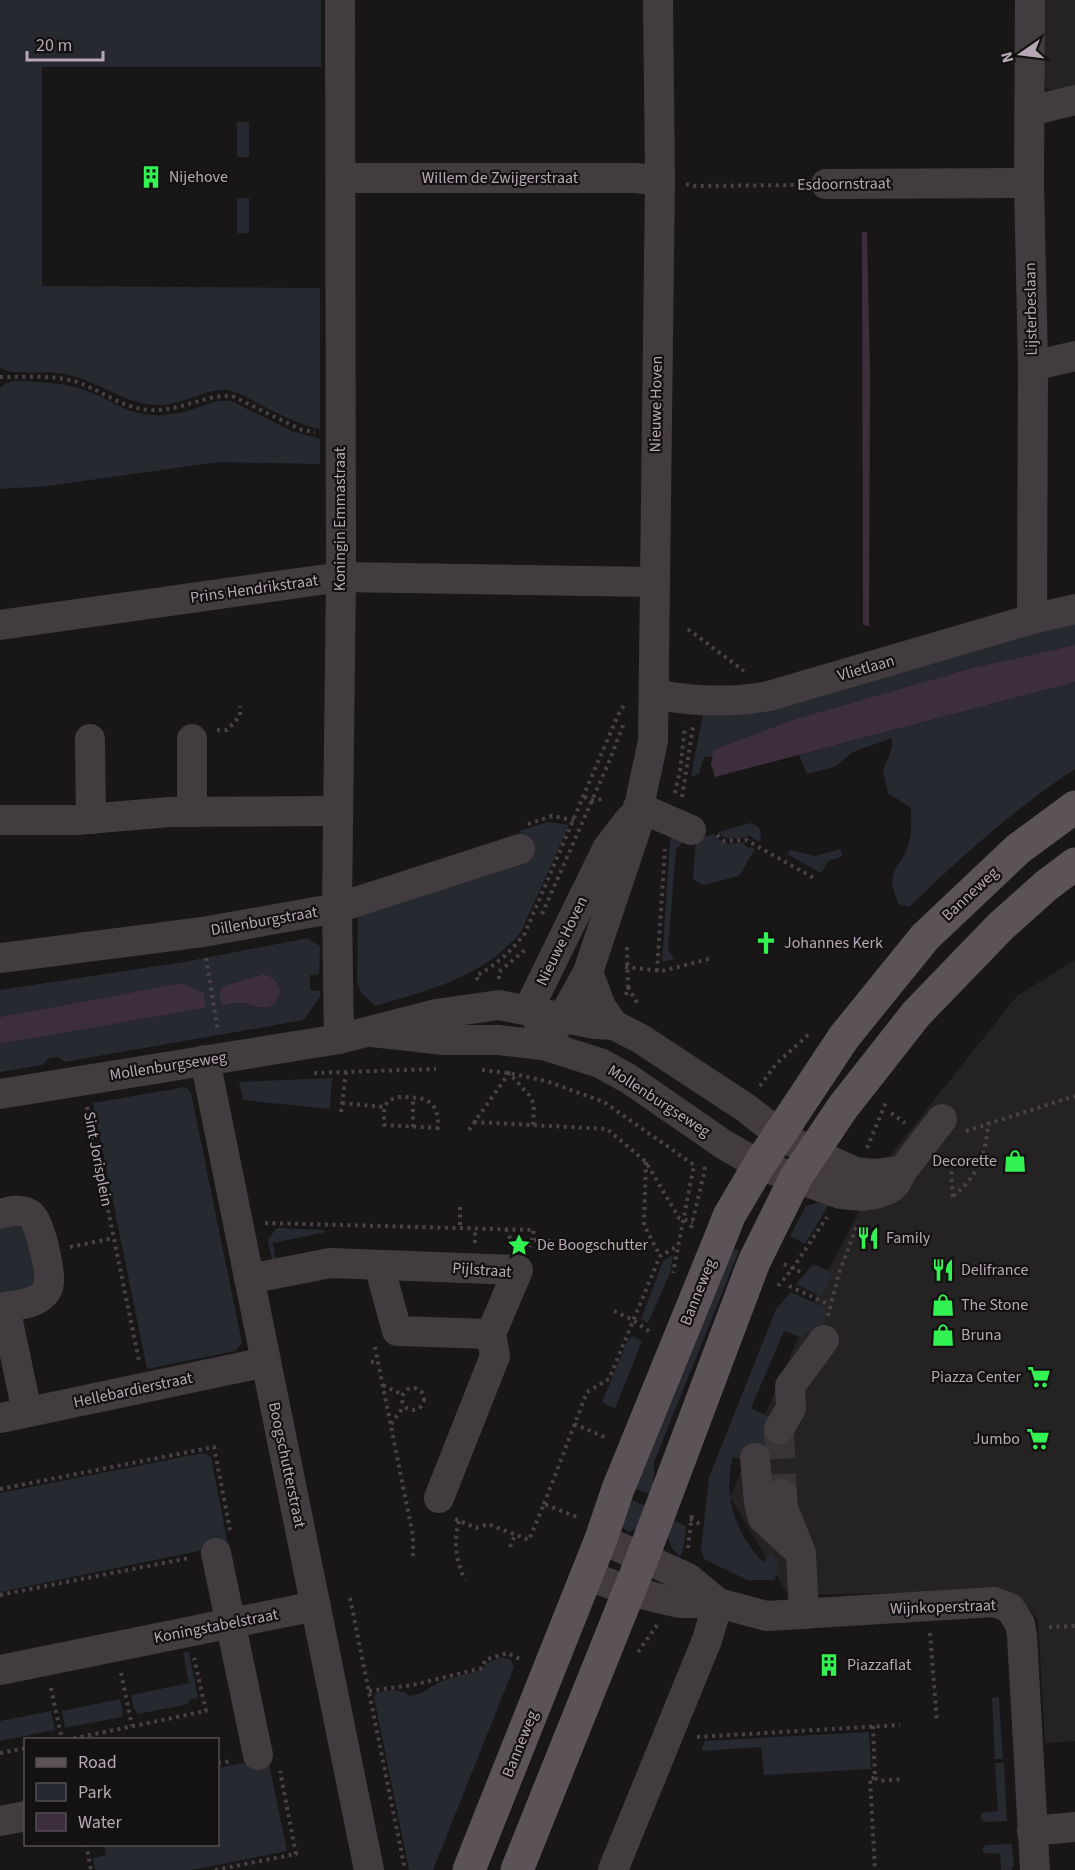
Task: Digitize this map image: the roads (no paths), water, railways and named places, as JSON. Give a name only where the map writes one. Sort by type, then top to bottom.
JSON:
[{"type":"main road","name":"Banneweg","points":[[469,1870],[587,1575],[618,1489],[729,1216],[759,1165],[844,1037],[925,937],[1018,849],[1075,807]]},
{"type":"main road","points":[[517,1870],[642,1559],[754,1262],[804,1165],[843,1107],[916,1014],[1001,926],[1047,885],[1075,864]]},
{"type":"street","name":"Koningin Emmastraat","points":[[339,1038],[337,908],[341,577],[340,0]]},
{"type":"street","name":"Nieuwe Hoven","points":[[543,1045],[549,1014],[588,972],[637,826],[653,740],[638,698],[654,582],[660,180],[658,0]]},
{"type":"street","name":"Lijsterbeslaan","points":[[1030,0],[1029,183],[1033,366],[1032,619]]},
{"type":"street","points":[[1030,111],[1075,100]]},
{"type":"street","name":"Willem de Zwijgerstraat","points":[[341,177],[660,180]]},
{"type":"street","name":"Esdoornstraat","points":[[826,184],[1029,183]]},
{"type":"street","points":[[1033,366],[1075,356]]},
{"type":"street","name":"Prins Hendrikstraat","points":[[0,625],[341,577],[654,582]]},
{"type":"street","name":"Vlietlaan","points":[[638,698],[734,702],[769,696],[1032,619],[1075,609]]},
{"type":"street","points":[[90,739],[91,819]]},
{"type":"street","points":[[192,739],[192,812]]},
{"type":"street","name":"Nieuwe Hoven","points":[[549,1014],[534,998],[607,849],[639,807]]},
{"type":"street","points":[[639,807],[703,831]]},
{"type":"street","points":[[0,820],[62,821],[192,812],[338,811]]},
{"type":"street","name":"Dillenburgstraat","points":[[0,958],[203,932],[337,908],[520,849]]},
{"type":"street","name":"Mollenburgseweg","points":[[588,972],[597,1001],[614,1025]]},
{"type":"street","name":"Mollenburgseweg","points":[[0,1094],[339,1038],[372,1032],[436,1014],[490,1006],[549,1014],[595,1024],[614,1025],[641,1039],[746,1108],[779,1134],[804,1165]]},
{"type":"street","name":"Mollenburgseweg","points":[[372,1032],[445,1040],[481,1040],[543,1045],[600,1063],[759,1165],[804,1165]]},
{"type":"street","name":"Boogschutterstraat","points":[[205,1060],[369,1870]]},
{"type":"street","points":[[804,1165],[841,1194],[863,1196],[876,1194],[889,1189],[896,1183],[902,1171],[942,1119]]},
{"type":"street","points":[[804,1165],[867,1174],[902,1171]]},
{"type":"street","points":[[0,1214],[20,1210],[32,1216],[38,1223],[49,1280],[45,1293],[34,1301],[3,1307],[13,1415]]},
{"type":"street","name":"Pijlstraat","points":[[249,1279],[330,1263],[518,1270],[491,1334],[495,1356],[439,1498]]},
{"type":"street","points":[[379,1265],[397,1331],[491,1334]]},
{"type":"street","points":[[790,1422],[790,1386],[824,1340]]},
{"type":"street","name":"Hellebardierstraat","points":[[13,1415],[266,1362]]},
{"type":"street","points":[[755,1458],[759,1503],[764,1518],[801,1554]]},
{"type":"street","points":[[792,1493],[801,1554],[804,1614]]},
{"type":"street","name":"Wijnkoperstraat","points":[[601,1539],[688,1578],[718,1603]]},
{"type":"street","points":[[216,1553],[258,1755]]},
{"type":"street","name":"Wijnkoperstraat","points":[[587,1575],[629,1591],[680,1603],[718,1603],[767,1616],[1000,1603],[1010,1608],[1020,1624],[1035,1870]]},
{"type":"street","points":[[613,1870],[706,1640],[718,1603]]},
{"type":"street","name":"Koningstabelstraat","points":[[0,1670],[316,1606]]},
{"type":"street","points":[[0,1821],[24,1816]]},
{"type":"street","points":[[1032,1831],[1075,1827]]},
{"type":"water","points":[[862,232],[867,232],[870,373],[869,626],[863,625]]},
{"type":"water","points":[[1075,645],[1075,682],[715,777],[711,764],[713,750],[792,720],[972,668]]},
{"type":"water","points":[[263,974],[274,979],[280,988],[275,1003],[267,1008],[241,1003],[222,1006],[219,992],[224,986]]},
{"type":"water","points":[[182,983],[204,993],[206,1008],[0,1044],[0,1017]]},
{"type":"tunnel","points":[[779,1429],[782,1494]]},
{"type":"place","name":"Nijehove","points":[[151,177]]},
{"type":"place","name":"Johannes Kerk","points":[[766,943]]},
{"type":"place","name":"Decorette","points":[[1015,1161]]},
{"type":"place","name":"Family","points":[[868,1238]]},
{"type":"place","name":"De Boogschutter","points":[[519,1245]]},
{"type":"place","name":"Delifrance","points":[[943,1270]]},
{"type":"place","name":"The Stone","points":[[943,1305]]},
{"type":"place","name":"Bruna","points":[[943,1335]]},
{"type":"place","name":"Piazza Center","points":[[1039,1377]]},
{"type":"place","name":"Jumbo","points":[[1038,1439]]},
{"type":"place","name":"Piazzaflat","points":[[829,1665]]}]
